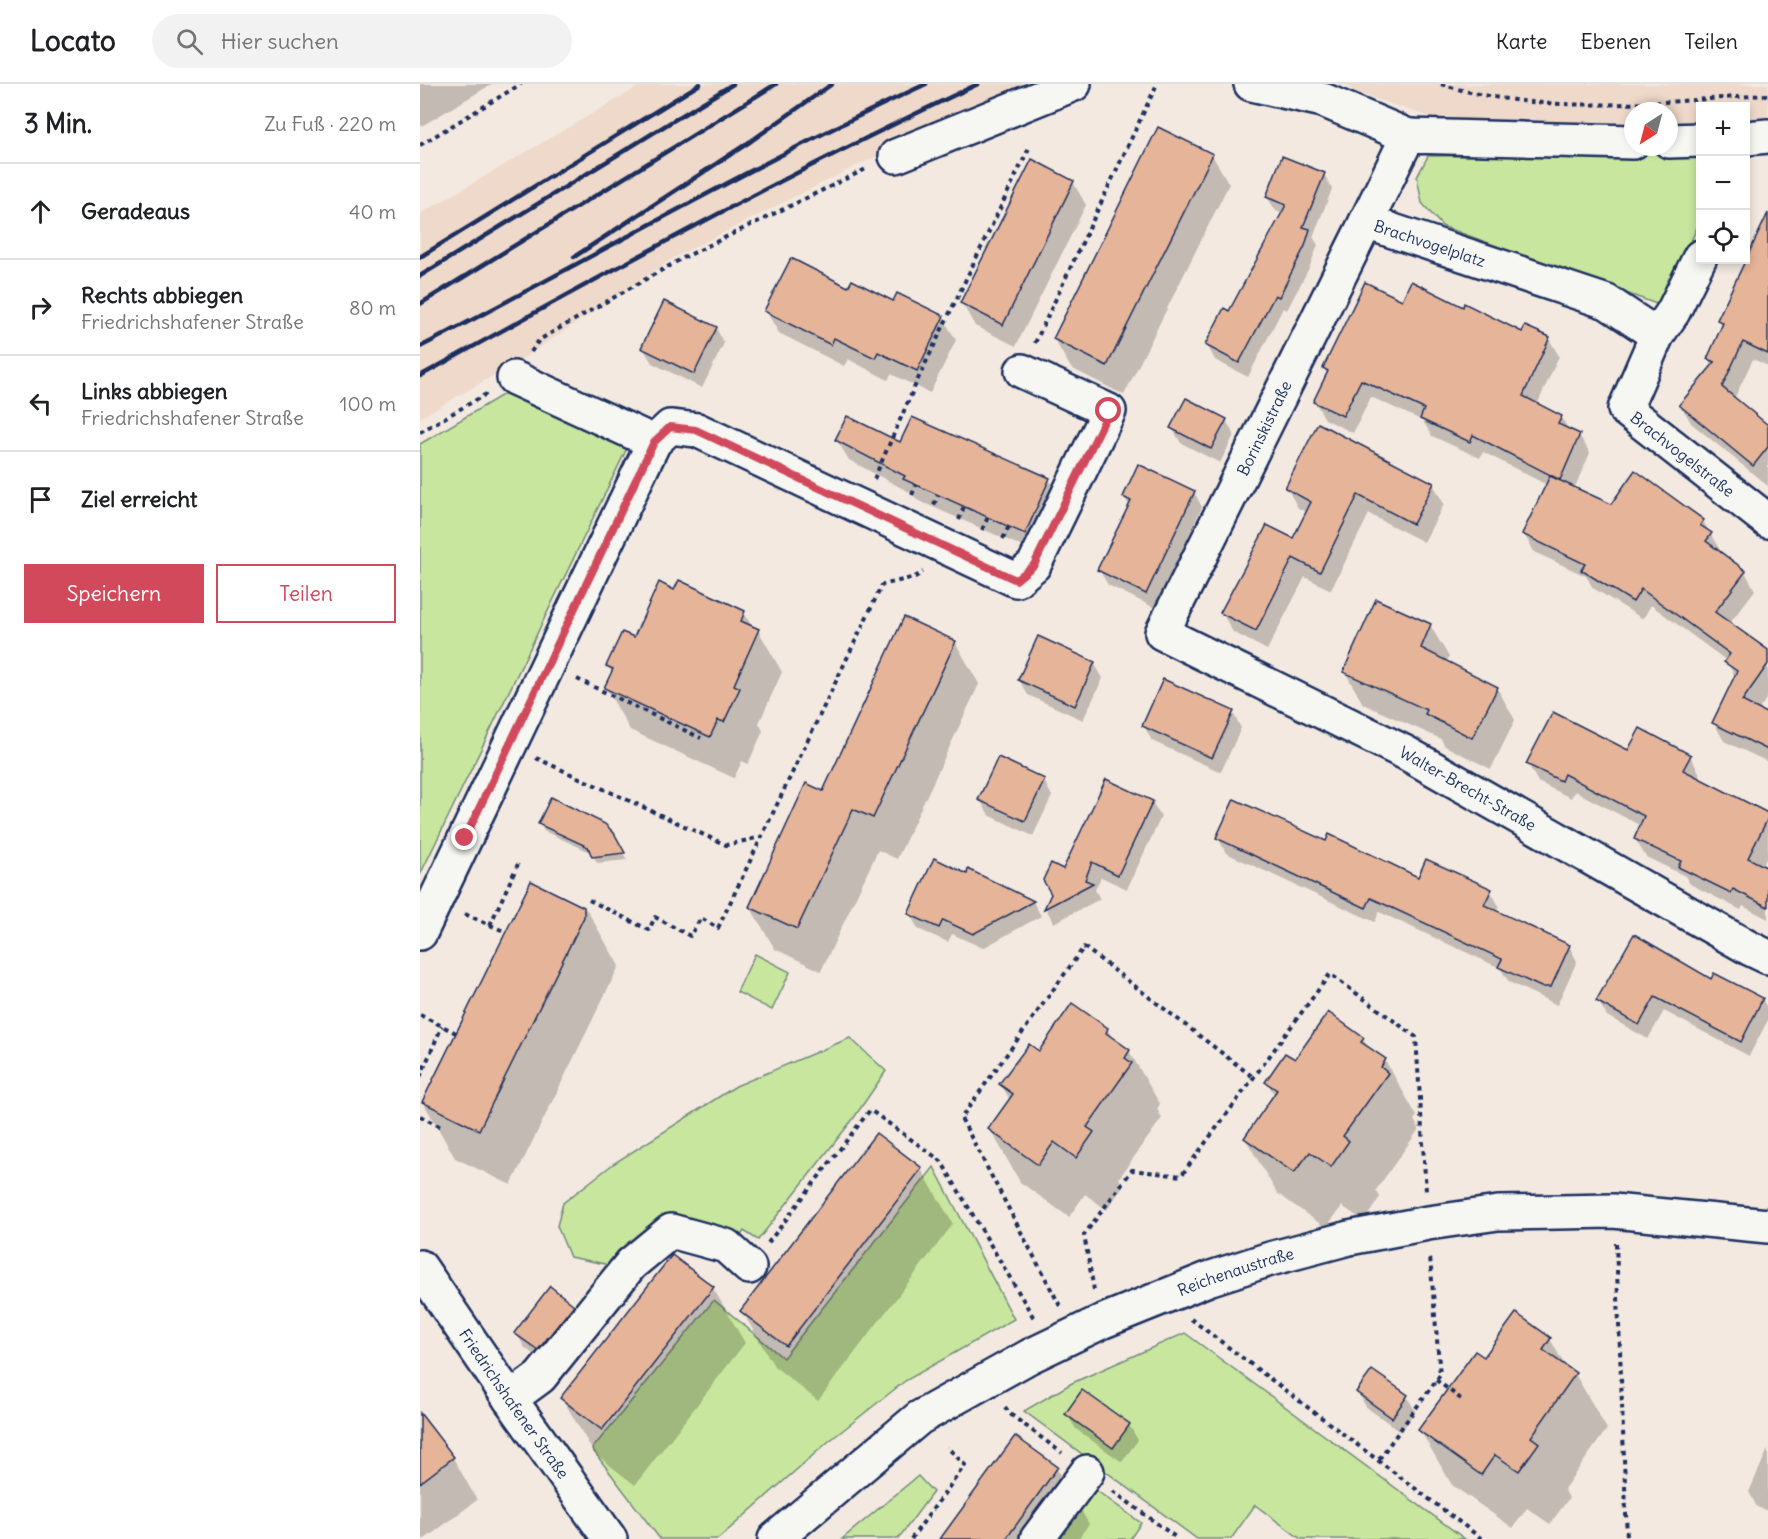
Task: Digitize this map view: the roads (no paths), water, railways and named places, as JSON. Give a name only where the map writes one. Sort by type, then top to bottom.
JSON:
[{"type":"street","points":[[896,156],[1074,84]]},
{"type":"street","points":[[1251,84],[1323,100],[1408,136],[1624,142]]},
{"type":"street","name":"Brachvogelplatz","points":[[1408,136],[1366,222],[1607,302],[1657,335]]},
{"type":"street","points":[[1678,141],[1696,140]]},
{"type":"street","name":"Borinskistraße","points":[[1162,633],[1366,222]]},
{"type":"street","points":[[1657,335],[1673,312],[1697,264]]},
{"type":"street","name":"Brachvogelstraße","points":[[1657,335],[1625,409],[1768,521]]},
{"type":"street","points":[[420,933],[654,442],[670,427],[696,430],[1016,580],[1034,565],[1109,411],[1022,371]]},
{"type":"street","points":[[514,378],[654,442]]},
{"type":"street","name":"Walter-Brecht-Straße","points":[[1162,633],[1406,753],[1768,957]]},
{"type":"street","name":"Reichenaustraße","points":[[776,1539],[919,1418],[1030,1356],[1101,1322],[1208,1279],[1270,1259],[1349,1238],[1498,1213],[1613,1211],[1768,1226]]},
{"type":"street","points":[[510,1399],[540,1377],[631,1264],[671,1231],[726,1246],[749,1267]]},
{"type":"street","name":"Friedrichshafener Straße","points":[[426,1288],[510,1399],[610,1539]]},
{"type":"street","points":[[1037,1539],[1087,1472]]},
{"type":"railway","points":[[420,257],[700,84]]},
{"type":"railway","points":[[420,276],[733,84]]},
{"type":"railway","points":[[420,304],[776,84]]},
{"type":"railway","points":[[574,257],[751,141],[832,84]]},
{"type":"railway","points":[[420,347],[734,179],[926,84]]},
{"type":"railway","points":[[420,376],[627,262],[766,189],[978,84]]}]
